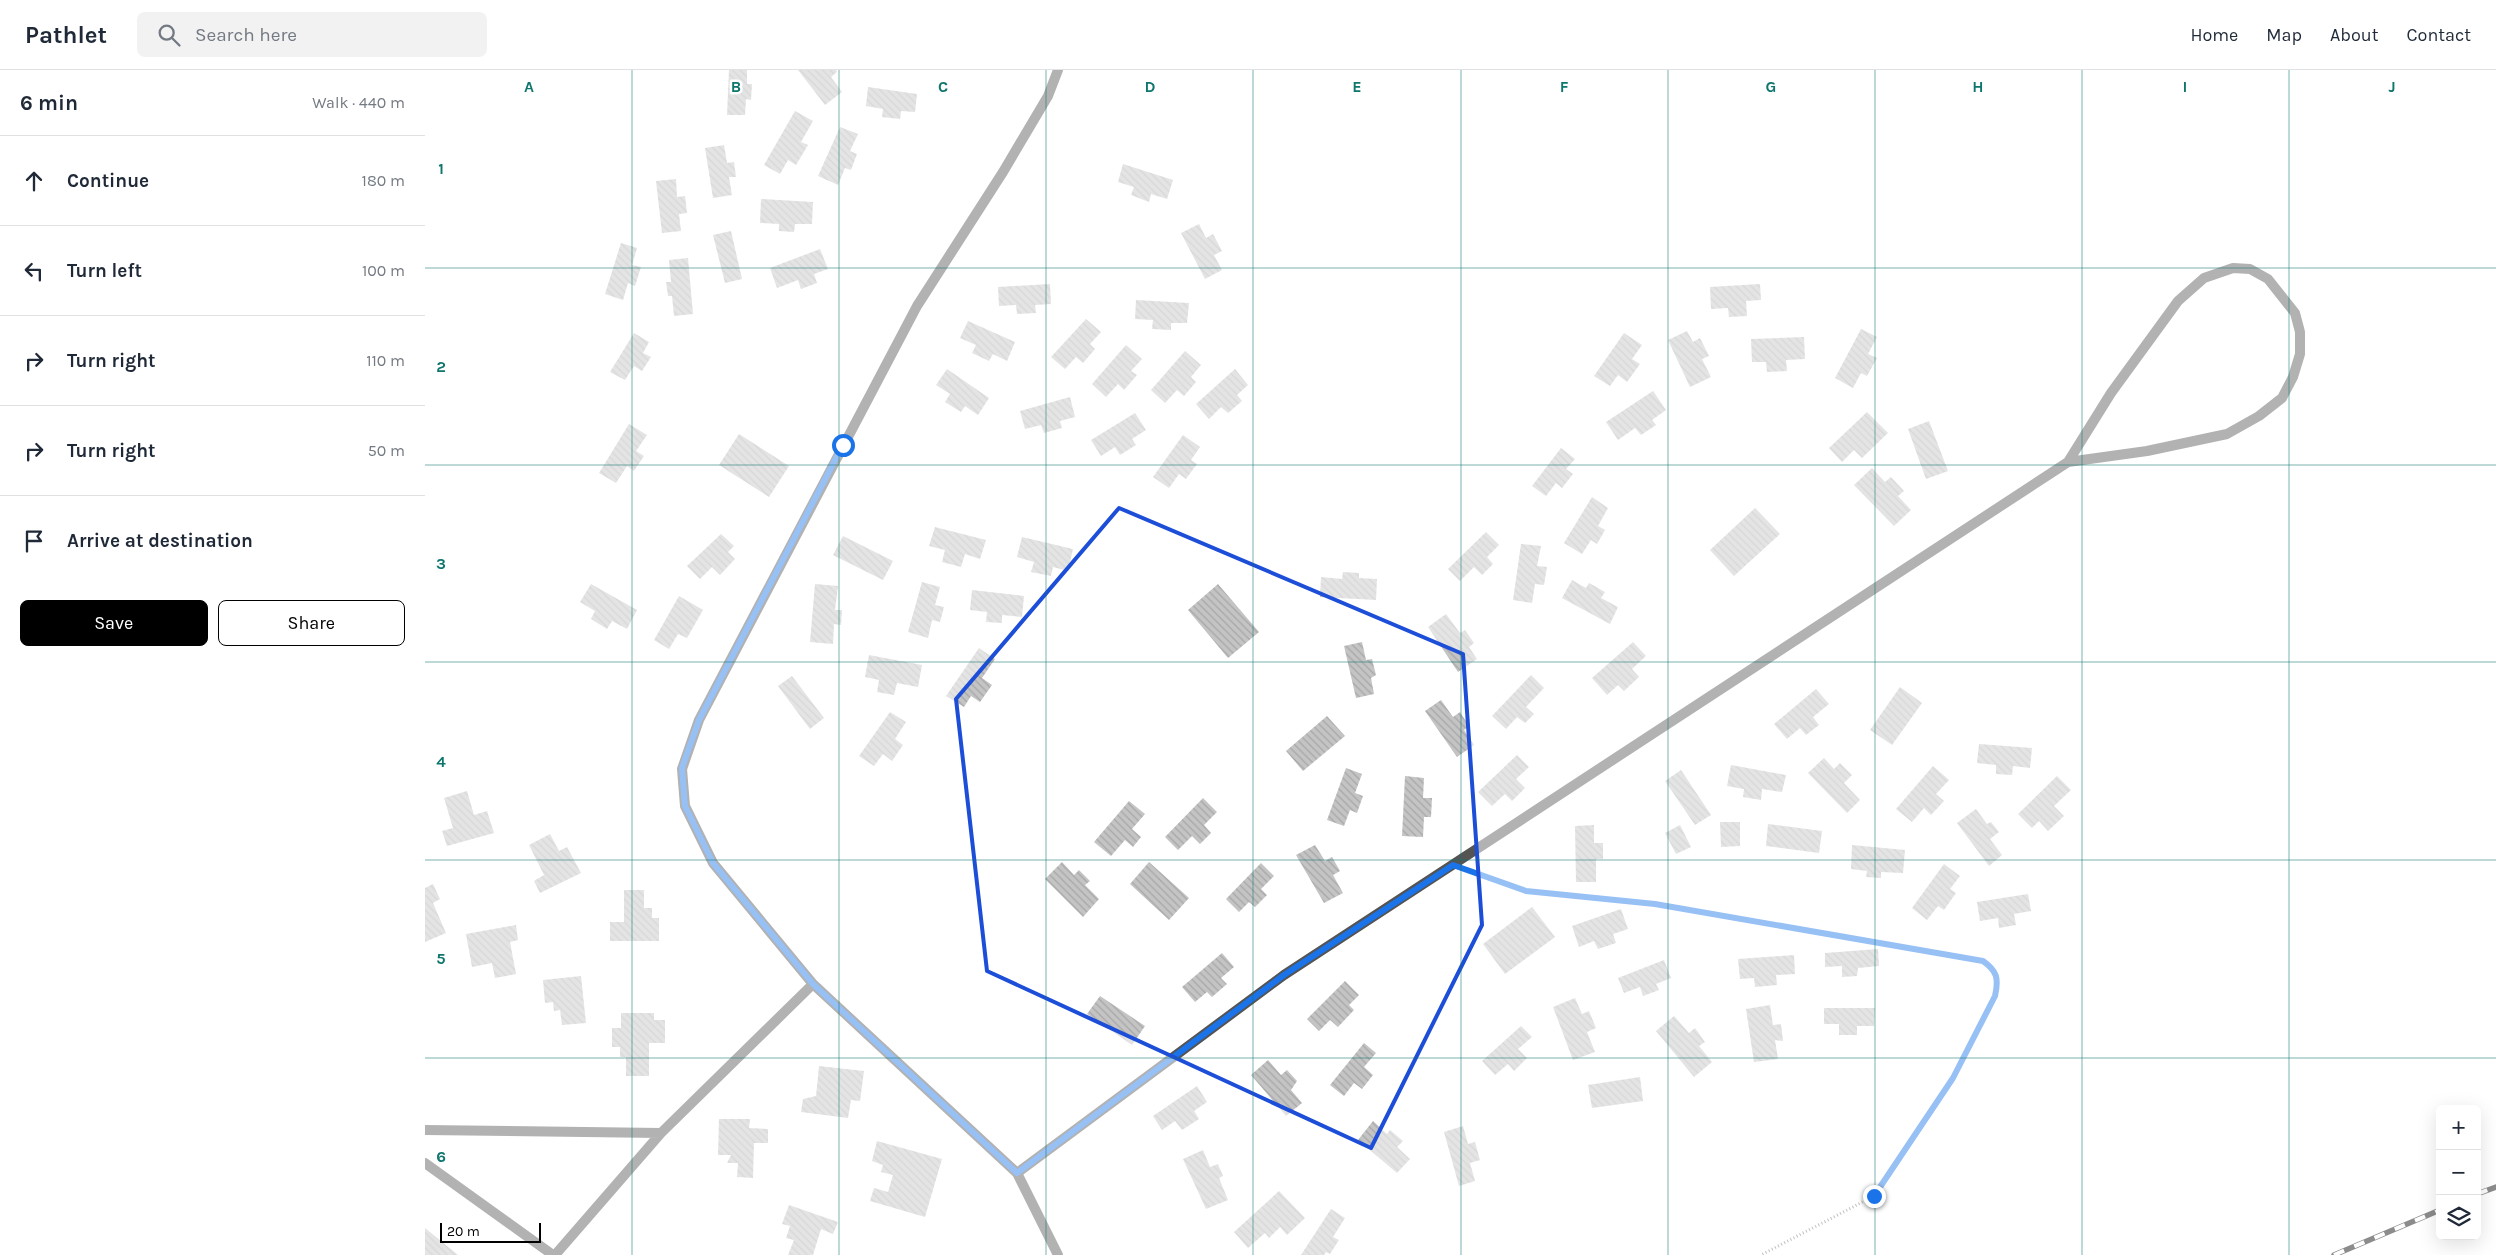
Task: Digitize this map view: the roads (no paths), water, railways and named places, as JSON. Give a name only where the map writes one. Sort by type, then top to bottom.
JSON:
[{"type":"street","points":[[1058,70],[1048,96],[1013,155],[917,306],[699,720],[682,768],[685,806],[713,863],[813,984],[1017,1173],[1058,1255]]},
{"type":"street","points":[[1017,1173],[1284,975],[2068,462],[2111,393],[2178,301],[2204,278],[2233,268],[2250,269],[2269,279],[2295,312],[2300,332],[2300,354],[2293,377],[2282,398],[2259,416],[2227,434],[2147,451],[2068,462]]},
{"type":"street","points":[[425,1162],[554,1255],[661,1133],[813,984]]},
{"type":"street","points":[[425,1130],[661,1133]]},
{"type":"railway","points":[[2481,1193],[2496,1187]]},
{"type":"railway","points":[[2334,1255],[2436,1212]]}]
